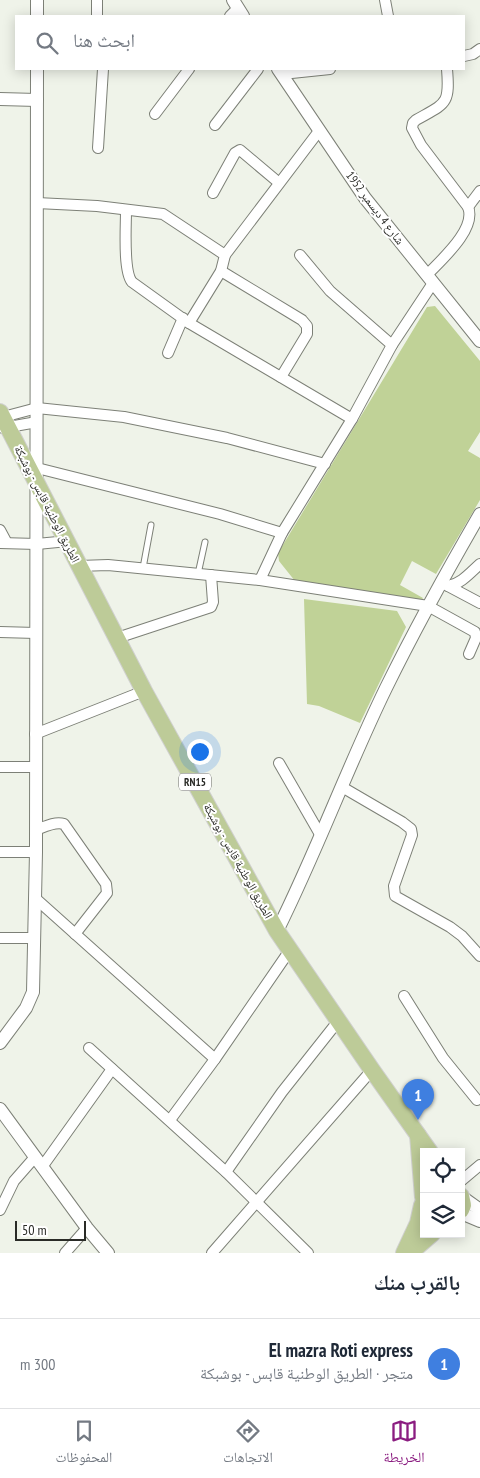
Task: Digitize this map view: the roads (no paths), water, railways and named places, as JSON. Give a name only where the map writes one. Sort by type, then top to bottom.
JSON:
[{"type":"main road","name":"الطريق الوطنية قابس - بوشبكة","points":[[3,421],[68,541],[144,691],[277,931],[427,1148]]},
{"type":"main road","points":[[418,1135],[422,1193]]},
{"type":"main road","points":[[404,1253],[420,1215]]},
{"type":"main road","points":[[410,1253],[427,1238]]},
{"type":"street","points":[[37,0],[37,15]]},
{"type":"street","points":[[97,0],[97,15]]},
{"type":"street","points":[[385,0],[388,15]]},
{"type":"street","points":[[465,56],[476,52],[480,48]]},
{"type":"street","points":[[0,1043],[31,1000],[34,981],[33,938],[36,852],[37,70]]},
{"type":"street","points":[[98,148],[103,70]]},
{"type":"street","points":[[155,114],[188,70]]},
{"type":"street","points":[[215,125],[257,70]]},
{"type":"street","points":[[280,71],[305,70]]},
{"type":"street","points":[[260,580],[282,533],[352,419],[430,279],[464,232],[470,216],[468,207],[421,144],[412,128],[416,120],[444,104],[449,91],[447,70]]},
{"type":"street","name":"شارع 4 ديسمبر 1952","points":[[280,71],[365,198],[480,341]]},
{"type":"street","points":[[0,100],[37,100]]},
{"type":"street","points":[[168,353],[186,321],[221,270],[225,255],[278,182],[319,131]]},
{"type":"street","points":[[213,193],[235,153],[240,150],[278,182]]},
{"type":"street","points":[[468,207],[480,191]]},
{"type":"street","points":[[37,203],[97,206],[163,214],[225,255]]},
{"type":"street","points":[[126,211],[126,266],[129,278],[142,290],[186,321],[352,419]]},
{"type":"street","points":[[300,255],[330,291],[392,345]]},
{"type":"street","points":[[221,270],[302,320],[308,326],[307,334],[281,377]]},
{"type":"street","points":[[3,421],[37,408],[124,417],[227,438],[325,464]]},
{"type":"street","points":[[3,421],[37,422]]},
{"type":"street","points":[[37,468],[220,514],[282,533]]},
{"type":"street","points":[[277,931],[302,880],[386,688],[428,606],[445,584],[480,514]]},
{"type":"street","points":[[0,530],[4,543],[37,544],[68,541]]},
{"type":"street","points":[[267,563],[275,583]]},
{"type":"street","points":[[445,584],[458,583],[480,564]]},
{"type":"street","points":[[79,566],[108,565],[260,580],[428,606],[475,632],[476,638],[469,654]]},
{"type":"street","points":[[117,638],[211,607],[213,602],[211,575]]},
{"type":"street","points":[[445,584],[480,603]]},
{"type":"street","points":[[0,632],[36,633]]},
{"type":"street","points":[[35,734],[144,691]]},
{"type":"street","points":[[279,763],[321,836]]},
{"type":"street","points":[[0,767],[35,767]]},
{"type":"street","points":[[342,787],[411,829],[412,835],[394,886],[395,896],[450,927],[478,949]]},
{"type":"street","points":[[36,830],[53,824],[64,824],[106,884],[107,893],[75,934]]},
{"type":"street","points":[[0,852],[36,852]]},
{"type":"street","points":[[35,898],[215,1059]]},
{"type":"street","points":[[0,938],[33,938]]},
{"type":"street","points":[[170,1120],[215,1059],[290,950]]},
{"type":"street","points":[[404,996],[443,1058],[479,1100]]},
{"type":"street","points":[[226,1172],[282,1092],[339,1020]]},
{"type":"street","points":[[89,1048],[226,1172],[308,1253]]},
{"type":"street","points":[[0,1210],[18,1175],[38,1162],[112,1069]]},
{"type":"street","points":[[212,1253],[372,1070]]},
{"type":"street","points":[[0,1110],[87,1228],[108,1253]]},
{"type":"street","points":[[465,1178],[480,1165]]},
{"type":"street","points":[[465,1198],[480,1210]]},
{"type":"street","points":[[465,1213],[480,1221]]},
{"type":"street","points":[[65,1253],[87,1228]]},
{"type":"lane","points":[[143,568],[151,525]]},
{"type":"lane","points":[[198,574],[205,542]]},
{"type":"place","name":"El mazra Roti express","points":[[418,1120]]}]
